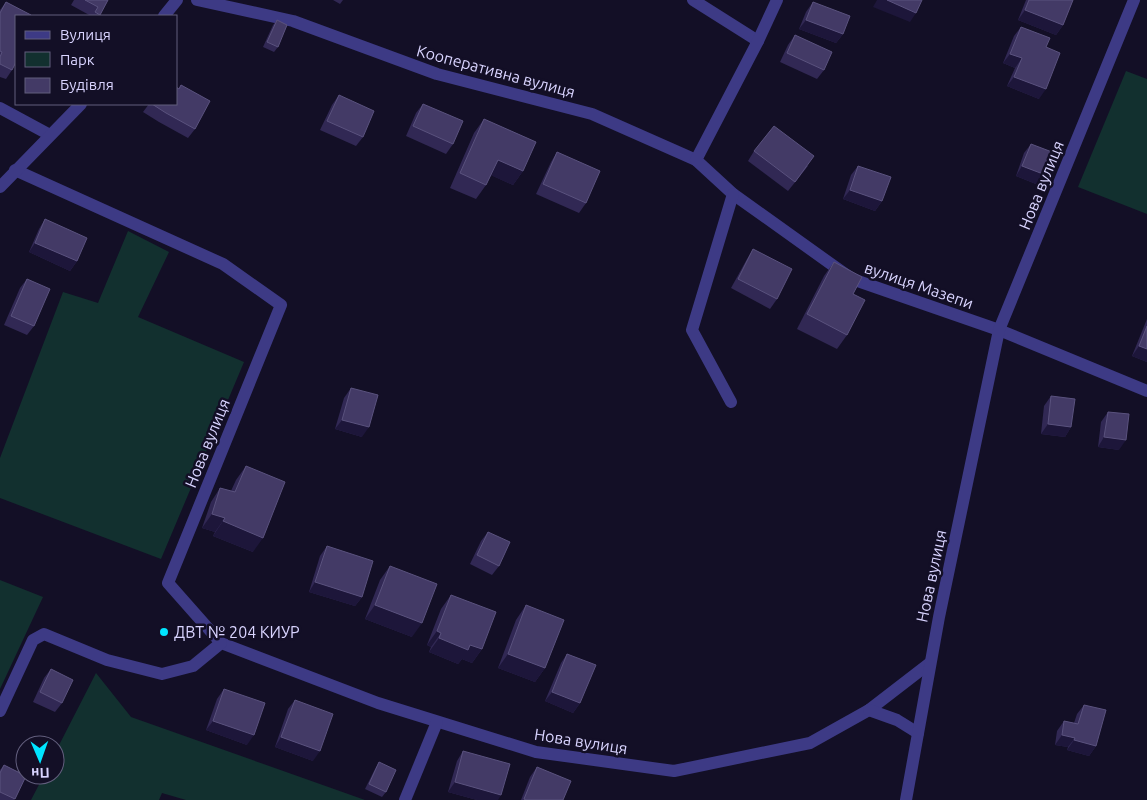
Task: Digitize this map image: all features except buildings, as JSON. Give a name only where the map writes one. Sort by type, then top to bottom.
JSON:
[{"type":"street","points":[[165,15],[177,0]]},
{"type":"street","name":"Кооперативна вулиця","points":[[197,0],[293,21],[437,74],[592,114],[696,160]]},
{"type":"street","points":[[693,0],[758,41]]},
{"type":"street","points":[[696,160],[758,41],[777,0]]},
{"type":"street","name":"Нова вулиця","points":[[15,170],[223,264],[281,305],[168,582],[221,643],[378,703],[536,752],[674,771],[810,743],[869,710],[930,663],[999,330],[1134,0]]},
{"type":"street","points":[[0,187],[80,105]]},
{"type":"street","points":[[0,108],[50,135]]},
{"type":"street","name":"вулиця Мазепи","points":[[696,160],[733,194],[852,279],[999,330],[1147,391]]},
{"type":"street","points":[[730,402],[692,330],[733,194]]},
{"type":"street","points":[[0,711],[34,640],[44,634],[107,660],[162,674],[193,666],[221,643]]},
{"type":"street","points":[[906,800],[930,663]]},
{"type":"street","points":[[869,710],[897,720],[918,733]]},
{"type":"street","points":[[406,800],[437,722]]},
{"type":"green space","points":[[1126,71],[1147,79],[1147,214],[1078,187]]},
{"type":"green space","points":[[128,231],[169,252],[138,317],[244,362],[161,559],[0,498],[0,458],[63,292],[98,303]]},
{"type":"green space","points":[[0,580],[43,597],[0,689]]},
{"type":"green space","points":[[96,673],[131,717],[365,800],[186,800],[162,793],[159,800],[31,800],[39,785],[65,785],[64,735]]},
{"type":"place","name":"ДВТ № 204 КИУР","points":[[164,632]]}]
